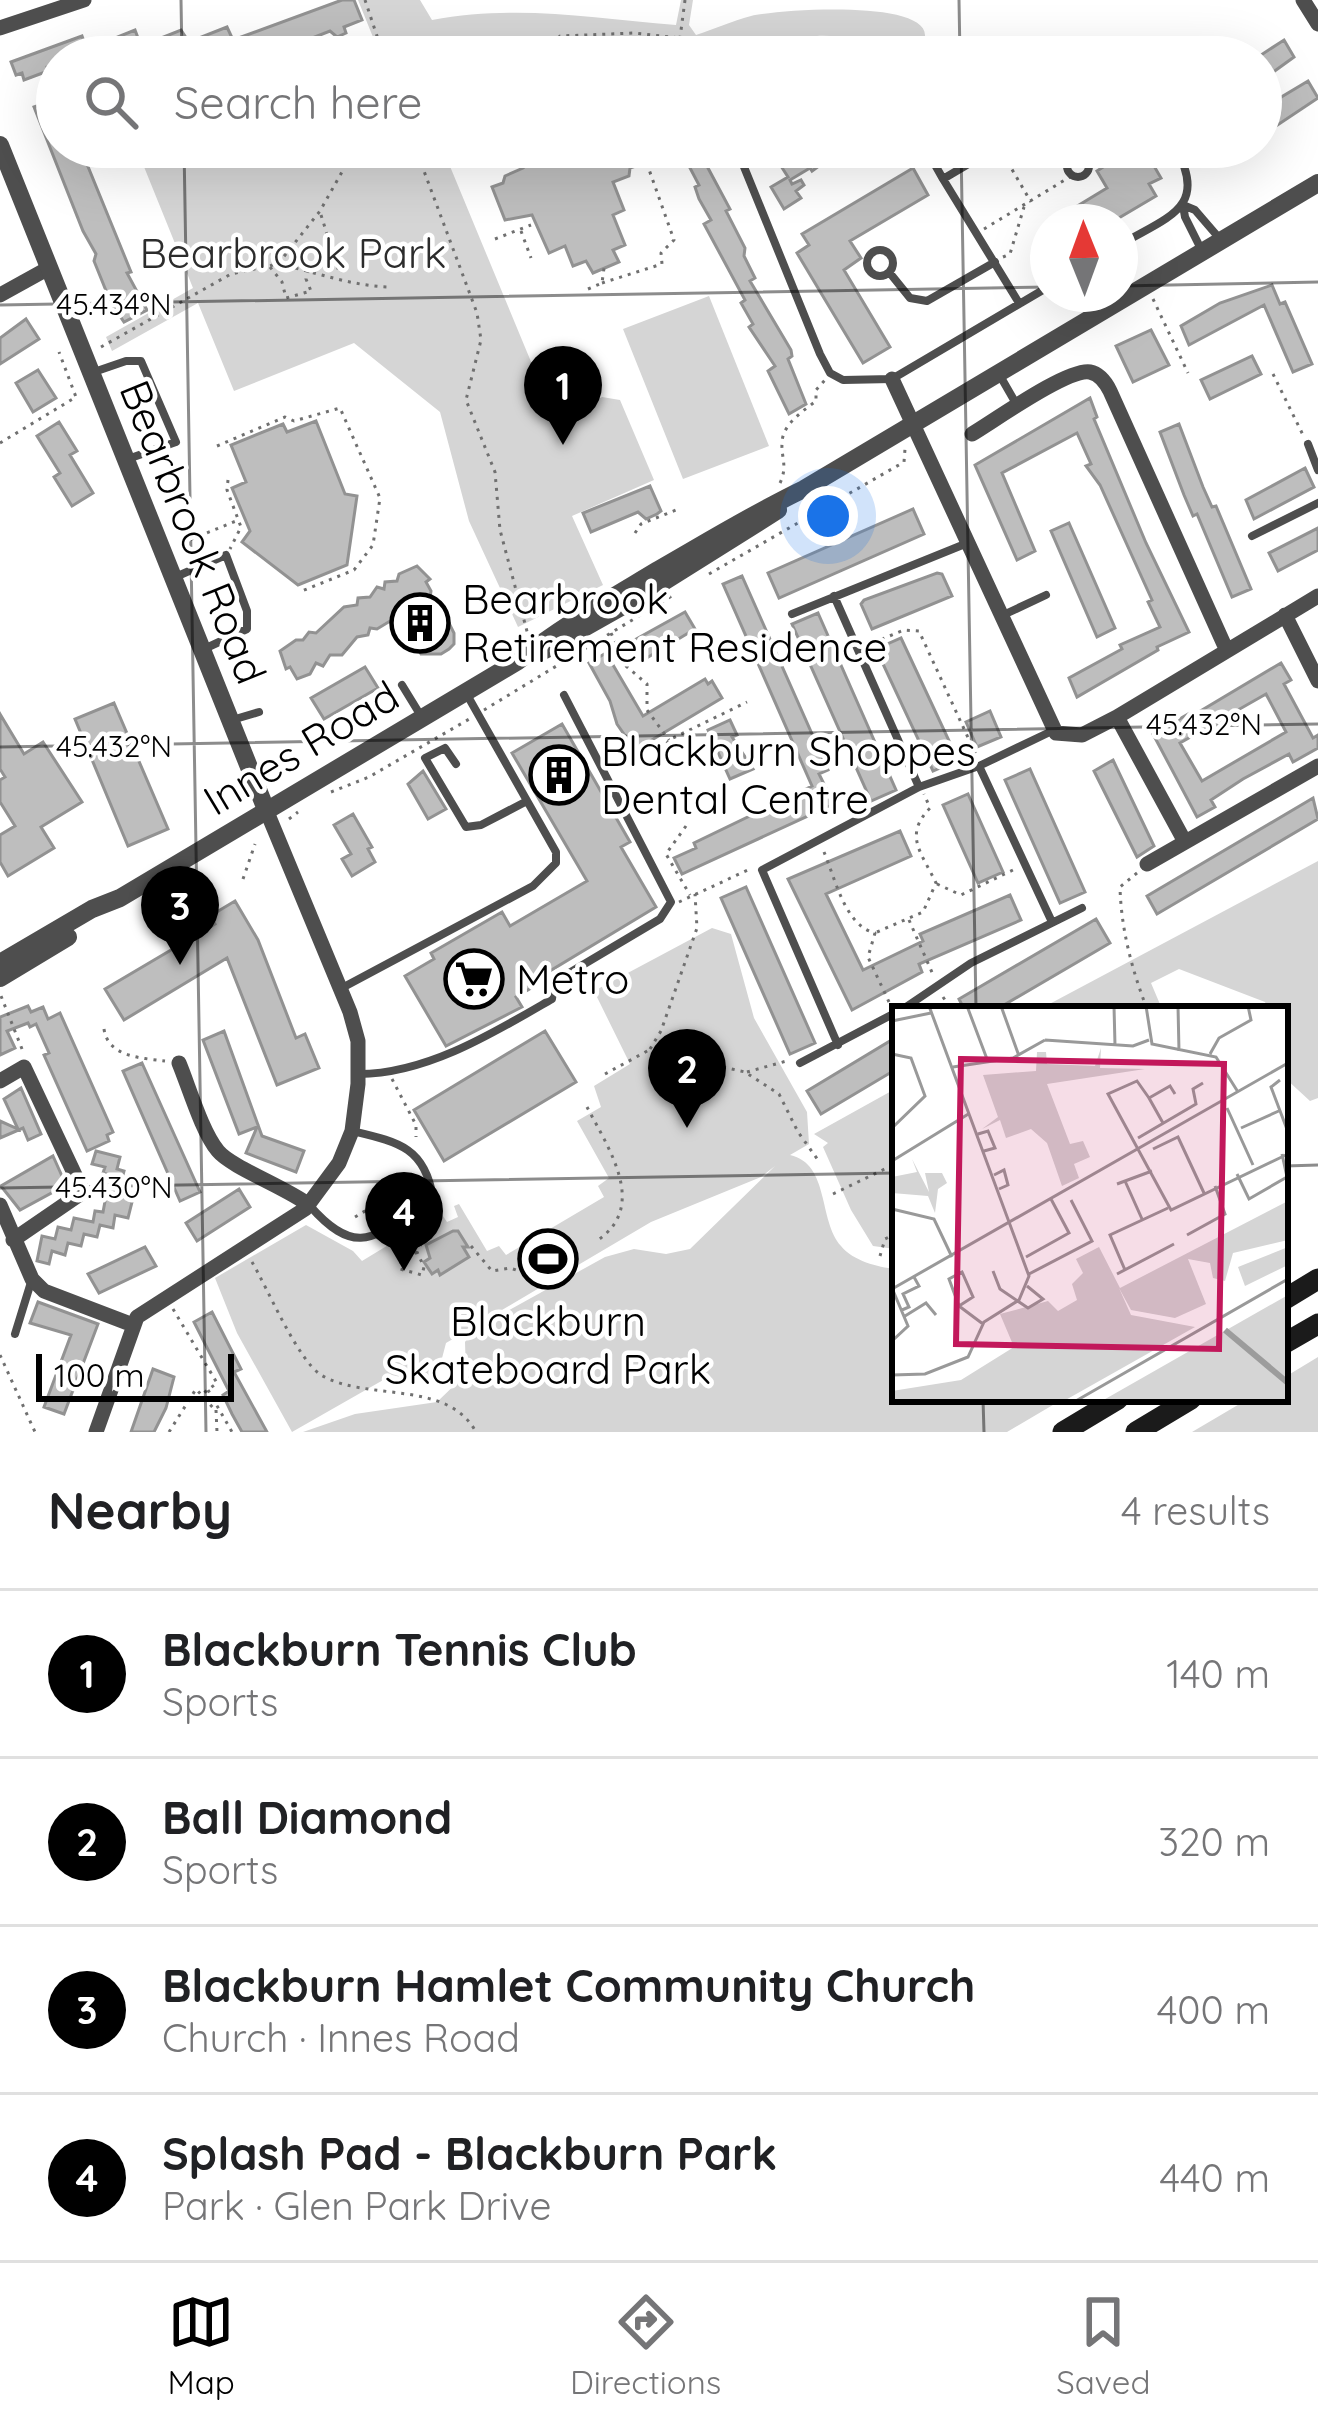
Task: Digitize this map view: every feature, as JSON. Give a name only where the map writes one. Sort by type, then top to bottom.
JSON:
[{"type":"main road","points":[[1288,1297],[1318,1279]]},
{"type":"main road","points":[[1288,1341],[1318,1324]]},
{"type":"main road","points":[[1063,1432],[1113,1402]]},
{"type":"main road","points":[[1136,1432],[1186,1402]]},
{"type":"street","points":[[0,28],[84,0]]},
{"type":"street","points":[[1303,0],[1318,24]]},
{"type":"street","name":"Bearbrook Road","points":[[0,145],[267,812]]},
{"type":"street","name":"Innes Road","points":[[0,963],[267,812],[518,661],[601,604],[755,512],[804,489],[1318,182]]},
{"type":"street","points":[[0,296],[47,269]]},
{"type":"street","points":[[972,434],[1076,373],[1089,372],[1105,382],[1228,651]]},
{"type":"street","points":[[892,379],[1052,731],[1065,737],[1082,735],[1318,596]]},
{"type":"street","points":[[1285,615],[1318,681]]},
{"type":"street","points":[[1117,717],[1185,842]]},
{"type":"street","points":[[1147,864],[1318,766]]},
{"type":"street","points":[[96,1432],[137,1317],[309,1205],[339,1163],[352,1131],[358,1042],[267,812]]},
{"type":"street","name":"Innes Road","points":[[0,978],[98,918],[120,898]]},
{"type":"street","points":[[178,1063],[216,1150],[309,1205]]},
{"type":"street","points":[[0,1081],[24,1067],[82,1192],[14,1240]]},
{"type":"street","points":[[0,1205],[32,1279],[44,1291],[133,1325]]},
{"type":"lane","points":[[745,168],[804,320],[830,374],[843,380],[892,379],[1030,298]]},
{"type":"lane","points":[[937,168],[1019,304]]},
{"type":"lane","points":[[943,179],[962,168]]},
{"type":"lane","points":[[1070,168],[1073,175],[1083,175],[1087,168]]},
{"type":"lane","points":[[1185,168],[1190,179],[1185,217],[1202,251]]},
{"type":"lane","points":[[1184,205],[1195,210],[1221,240]]},
{"type":"lane","points":[[1138,234],[1184,205]]},
{"type":"lane","points":[[889,272],[918,302],[995,262]]},
{"type":"lane","points":[[90,373],[141,361],[176,442],[124,460]]},
{"type":"lane","points":[[998,373],[1018,407]]},
{"type":"lane","points":[[1308,444],[1318,470]]},
{"type":"lane","points":[[1252,536],[1318,503]]},
{"type":"lane","points":[[792,614],[967,544]]},
{"type":"lane","points":[[173,578],[226,556],[247,610],[247,629],[203,650]]},
{"type":"lane","points":[[834,596],[919,787]]},
{"type":"lane","points":[[1000,617],[1046,596]]},
{"type":"lane","points":[[402,685],[422,718]]},
{"type":"lane","points":[[340,989],[532,886],[554,868],[556,852],[465,692]]},
{"type":"lane","points":[[359,1074],[390,1072],[489,1036],[552,1000],[554,982],[660,919],[671,902],[564,695]]},
{"type":"lane","points":[[231,721],[259,712]]},
{"type":"lane","points":[[838,1045],[762,870],[919,787],[979,766],[1052,731]]},
{"type":"lane","points":[[456,764],[442,748],[425,758],[466,827],[481,825],[527,801]]},
{"type":"lane","points":[[979,766],[1052,922]]},
{"type":"lane","points":[[906,1006],[971,963],[1082,908]]},
{"type":"lane","points":[[800,1063],[892,1015]]},
{"type":"lane","points":[[309,1205],[339,1236],[355,1241],[370,1237],[434,1198],[419,1156],[408,1148],[352,1131]]},
{"type":"lane","points":[[15,1334],[32,1279]]},
{"type":"path","points":[[365,0],[377,36]]},
{"type":"path","points":[[680,36],[686,0]]},
{"type":"path","points":[[560,36],[662,36]]},
{"type":"path","points":[[278,264],[320,212],[344,168]]},
{"type":"path","points":[[424,168],[477,313],[481,340],[466,400],[495,472],[500,530],[528,637]]},
{"type":"path","points":[[588,289],[662,264],[661,253],[674,240],[648,168]]},
{"type":"path","points":[[995,262],[1010,254],[1028,204],[1009,168]]},
{"type":"path","points":[[977,233],[1073,175]]},
{"type":"path","points":[[320,212],[340,277]]},
{"type":"path","points":[[495,239],[531,225]]},
{"type":"path","points":[[520,230],[531,258]]},
{"type":"path","points":[[101,347],[231,274],[278,264],[340,277],[362,287],[392,287]]},
{"type":"path","points":[[269,266],[282,282],[286,298],[311,291],[306,280],[309,270]]},
{"type":"path","points":[[602,283],[604,268]]},
{"type":"path","points":[[1152,299],[1188,374]]},
{"type":"path","points":[[0,443],[76,397],[58,352]]},
{"type":"path","points":[[780,485],[785,472],[784,433],[816,401],[816,390],[830,374]]},
{"type":"path","points":[[1273,374],[1308,444]]},
{"type":"path","points":[[217,446],[285,417],[294,422],[340,408],[380,498],[373,545],[354,571],[302,592]]},
{"type":"path","points":[[706,574],[904,462],[905,449]]},
{"type":"path","points":[[226,556],[241,527],[227,490],[229,480]]},
{"type":"path","points":[[635,533],[640,524],[676,510]]},
{"type":"path","points":[[182,543],[238,520]]},
{"type":"path","points":[[331,792],[369,777],[672,599],[679,589]]},
{"type":"path","points":[[857,649],[904,629],[919,631],[979,766]]},
{"type":"path","points":[[610,633],[626,666],[647,684],[647,710],[669,740]]},
{"type":"path","points":[[649,762],[658,758],[669,740],[747,702]]},
{"type":"path","points":[[919,787],[930,808],[915,826],[915,839],[936,883],[961,895],[1025,864]]},
{"type":"path","points":[[289,819],[302,809]]},
{"type":"path","points":[[605,1074],[649,1050],[661,1031],[698,928],[693,896],[666,854],[686,826]]},
{"type":"path","points":[[818,839],[853,920],[862,930],[875,933],[923,912],[936,883]]},
{"type":"path","points":[[243,879],[255,844]]},
{"type":"path","points":[[1147,864],[1120,887],[1121,918],[1134,976],[1147,1006]]},
{"type":"path","points":[[671,902],[682,902],[746,868],[762,870]]},
{"type":"path","points":[[908,918],[949,1006]]},
{"type":"path","points":[[875,933],[868,957],[894,1006]]},
{"type":"path","points":[[1,996],[24,1049],[24,1067]]},
{"type":"path","points":[[104,1029],[105,1042],[115,1051],[178,1063]]},
{"type":"path","points":[[649,1050],[745,1072],[779,1094],[818,1160]]},
{"type":"path","points":[[745,1072],[790,1060],[800,1063]]},
{"type":"path","points":[[390,1072],[416,1125],[416,1137]]},
{"type":"path","points":[[587,1107],[623,1189],[616,1226],[595,1242]]},
{"type":"path","points":[[833,1194],[892,1165]]},
{"type":"path","points":[[355,1216],[418,1180]]},
{"type":"path","points":[[418,1252],[436,1214]]},
{"type":"path","points":[[880,1256],[885,1239],[892,1236]]},
{"type":"path","points":[[471,1246],[492,1271],[522,1271]]},
{"type":"path","points":[[244,1248],[317,1372],[352,1388],[428,1396],[471,1423],[476,1432]]},
{"type":"path","points":[[166,1298],[217,1383],[216,1407],[218,1432],[230,1429],[216,1407],[207,1389]]},
{"type":"path","points":[[0,1355],[35,1432]]},
{"type":"path","points":[[201,1395],[217,1383]]},
{"type":"path","points":[[169,1432],[196,1389],[216,1407]]},
{"type":"green space","points":[[358,0],[420,0],[432,20],[524,13],[676,25],[681,0],[693,0],[689,25],[696,35],[751,16],[851,10],[903,17],[919,25],[925,36],[817,36],[373,36]]},
{"type":"green space","name":"Bearbrook Park","points":[[144,168],[451,168],[556,422],[602,397],[620,400],[654,480],[572,516],[603,585],[518,627],[469,521],[440,412],[354,343],[234,391],[198,303],[112,351],[106,337],[193,288]]},
{"type":"green space","points":[[709,296],[769,446],[683,479],[623,329]]},
{"type":"green space","points":[[1318,861],[1318,1098],[1310,1101],[1288,1081],[1288,1006],[1267,1006],[1179,969],[1151,983],[1161,1006],[1046,1006]]},
{"type":"green space","points":[[712,928],[731,934],[754,1018],[807,1112],[809,1144],[790,1155],[812,1169],[841,1246],[859,1259],[892,1268],[892,1402],[1058,1402],[1007,1432],[303,1432],[355,1414],[437,1402],[466,1374],[465,1342],[473,1330],[605,1257],[634,1249],[666,1254],[690,1249],[775,1166],[761,1177],[651,1222],[446,1343],[435,1385],[392,1375],[292,1432],[237,1333],[215,1278],[306,1225],[362,1261],[441,1213],[447,1222],[458,1217],[454,1206],[459,1204],[487,1251],[499,1246],[506,1255],[604,1197],[598,1186],[609,1178],[577,1121],[601,1107],[594,1086],[630,1064],[594,991]]},
{"type":"green space","points":[[892,1091],[892,1249],[873,1246],[823,1147],[828,1143],[814,1134]]},
{"type":"green space","points":[[1318,1357],[1318,1432],[1192,1432],[1243,1402],[1288,1402],[1288,1375]]},
{"type":"building","points":[[342,0],[354,0],[362,20],[344,27],[346,33],[339,36],[330,31],[317,36],[244,36]]},
{"type":"building","points":[[227,27],[231,36],[204,36]]},
{"type":"building","points":[[1282,41],[1294,57],[1282,66]]},
{"type":"building","points":[[36,53],[36,76],[24,80],[11,62]]},
{"type":"building","points":[[1308,81],[1318,98],[1282,122],[1282,96]]},
{"type":"building","points":[[58,168],[89,168],[131,272],[127,273],[147,310],[124,322],[111,303],[94,261],[96,254]]},
{"type":"building","points":[[523,168],[630,168],[629,176],[613,182],[624,210],[613,215],[625,245],[613,250],[619,262],[593,273],[586,261],[573,266],[565,246],[549,253],[532,215],[505,220],[492,187],[503,183],[505,176]]},
{"type":"building","points":[[690,168],[708,168],[745,248],[755,278],[750,281],[791,350],[788,359],[806,404],[789,414],[768,371],[775,366],[749,327],[753,324],[741,303],[745,300],[704,224],[711,220],[699,199],[695,187],[699,185]]},
{"type":"building","points":[[782,168],[810,168],[790,180],[792,184],[801,180],[804,185],[796,191],[801,198],[784,209],[771,187],[788,177]]},
{"type":"building","points":[[913,168],[928,195],[850,241],[861,258],[844,270],[890,347],[863,363],[797,253],[809,245],[802,234]]},
{"type":"building","points":[[1102,168],[1155,168],[1161,178],[1149,184],[1156,196],[1138,207],[1081,204],[1107,188],[1097,171]]},
{"type":"building","points":[[1272,285],[1280,304],[1285,302],[1312,364],[1293,372],[1264,305],[1189,345],[1181,326],[1220,303]]},
{"type":"building","points":[[26,319],[39,339],[0,364],[0,338]]},
{"type":"building","points":[[1151,330],[1169,365],[1133,382],[1116,346]]},
{"type":"building","points":[[1252,356],[1261,374],[1210,399],[1201,380]]},
{"type":"building","points":[[38,370],[56,398],[33,412],[16,383]]},
{"type":"building","points":[[1090,398],[1094,419],[1146,543],[1189,632],[1077,697],[1069,678],[1122,649],[1120,645],[1160,627],[1148,602],[1152,600],[1100,485],[1086,466],[1091,464],[1077,433],[1002,473],[1035,551],[1017,560],[975,465]]},
{"type":"building","points":[[316,421],[345,494],[357,496],[347,565],[298,585],[242,542],[250,531],[232,488],[246,482],[231,445],[283,424],[287,432]]},
{"type":"building","points":[[59,422],[77,451],[70,455],[93,493],[72,506],[54,477],[60,473],[37,436]]},
{"type":"building","points":[[1179,424],[1251,589],[1232,597],[1160,432]]},
{"type":"building","points":[[1305,468],[1314,487],[1254,519],[1246,500]]},
{"type":"building","points":[[650,486],[661,511],[646,519],[638,512],[591,532],[583,513]]},
{"type":"building","points":[[913,509],[924,534],[779,598],[768,573]]},
{"type":"building","points":[[1069,523],[1115,628],[1097,637],[1051,531]]},
{"type":"building","points":[[1318,528],[1318,550],[1278,571],[1269,553]]},
{"type":"building","name":"Bearbrook Retirement Residence","points":[[417,566],[430,579],[426,582],[430,598],[437,599],[454,633],[449,649],[421,654],[400,615],[377,629],[370,628],[368,635],[357,637],[342,655],[330,655],[323,666],[316,663],[310,674],[297,679],[290,667],[286,669],[280,651],[309,632],[316,633],[344,607],[357,605],[358,598],[370,597],[377,587],[384,589],[385,582],[397,581],[399,574]]},
{"type":"building","points":[[942,574],[952,596],[872,629],[861,604],[864,600]]},
{"type":"building","points":[[742,576],[828,770],[819,774],[834,804],[682,874],[674,858],[696,848],[694,843],[812,786],[723,584]]},
{"type":"building","points":[[685,612],[695,629],[640,662],[629,643]]},
{"type":"building","points":[[818,613],[896,790],[871,801],[792,624]]},
{"type":"building","points":[[901,638],[958,760],[933,771],[876,649]]},
{"type":"building","points":[[606,653],[643,716],[705,679],[708,684],[712,681],[722,698],[635,750],[617,724],[589,663]]},
{"type":"building","points":[[1281,663],[1291,680],[1284,684],[1313,738],[1318,735],[1318,748],[1293,762],[1289,754],[1243,779],[1211,800],[1215,807],[1197,817],[1153,734]],"holes":[[[1266,694],[1286,732],[1202,781],[1180,743]]]},
{"type":"building","points":[[365,667],[378,688],[324,719],[311,698]]},
{"type":"building","points":[[114,703],[168,829],[128,846],[75,719]]},
{"type":"building","points":[[990,711],[1001,737],[977,747],[966,722]]},
{"type":"building","points":[[0,714],[24,754],[43,742],[82,802],[41,827],[54,848],[8,876],[0,862],[0,835],[15,826],[0,802],[0,780],[5,777],[0,769]]},
{"type":"building","points":[[730,720],[737,735],[732,737],[753,769],[730,779],[708,730]]},
{"type":"building","points":[[562,724],[630,842],[621,847],[656,907],[540,977],[543,981],[516,997],[522,1007],[446,1046],[405,976],[434,959],[431,953],[502,912],[510,926],[587,881],[512,753]]},
{"type":"building","points":[[1113,760],[1154,846],[1137,857],[1094,771]]},
{"type":"building","points":[[1030,769],[1085,892],[1060,903],[1005,780]]},
{"type":"building","points":[[423,771],[446,809],[428,819],[408,784]]},
{"type":"building","points":[[968,794],[1003,872],[978,883],[943,805]]},
{"type":"building","points":[[1313,798],[1318,819],[1157,914],[1147,896]]},
{"type":"building","points":[[353,814],[375,862],[352,876],[342,859],[351,854],[334,825]]},
{"type":"building","points":[[900,831],[911,856],[826,894],[863,970],[923,941],[920,934],[1010,895],[1021,920],[919,964],[922,972],[852,1010],[788,879]]},
{"type":"building","points":[[746,887],[815,1043],[790,1054],[721,898]]},
{"type":"building","points":[[235,901],[258,940],[296,1038],[305,1034],[319,1068],[277,1085],[227,958],[124,1020],[105,989],[215,924],[210,916]]},
{"type":"building","points":[[1096,919],[1110,943],[1002,1006],[962,1006],[959,999]]},
{"type":"building","points":[[28,1006],[31,1012],[43,1007],[48,1019],[60,1013],[113,1132],[107,1135],[109,1141],[87,1151],[44,1055],[49,1053],[36,1024],[7,1031],[15,1048],[0,1055],[0,1017]]},
{"type":"building","points":[[224,1031],[262,1136],[304,1151],[296,1172],[246,1153],[257,1127],[239,1134],[203,1040]]},
{"type":"building","points":[[545,1031],[576,1082],[444,1161],[414,1110]]},
{"type":"building","points":[[892,1040],[892,1072],[821,1114],[807,1091]]},
{"type":"building","points":[[142,1063],[200,1192],[180,1201],[123,1071]]},
{"type":"building","points":[[21,1088],[41,1134],[28,1140],[23,1128],[0,1138],[0,1121],[18,1129],[4,1099]]},
{"type":"building","points":[[96,1151],[120,1157],[117,1169],[124,1171],[119,1190],[134,1194],[128,1218],[115,1215],[113,1228],[100,1225],[97,1237],[84,1234],[81,1246],[68,1243],[65,1255],[52,1251],[49,1264],[37,1261],[42,1236],[55,1239],[58,1227],[71,1230],[74,1218],[93,1222],[95,1211],[103,1212],[110,1175],[103,1173],[105,1167],[92,1164]]},
{"type":"building","points":[[53,1156],[66,1185],[20,1210],[1,1186]]},
{"type":"building","points":[[239,1189],[250,1207],[197,1241],[186,1223]]},
{"type":"building","points":[[458,1231],[468,1247],[463,1247],[469,1257],[440,1275],[438,1270],[432,1274],[424,1262],[430,1258],[426,1245]]},
{"type":"building","points":[[145,1247],[156,1266],[99,1293],[88,1274]]},
{"type":"building","points":[[38,1302],[98,1324],[64,1414],[44,1407],[71,1335],[30,1323]]},
{"type":"building","points":[[212,1312],[241,1369],[234,1372],[267,1432],[242,1432],[223,1395],[229,1391],[194,1322]]},
{"type":"building","points":[[153,1369],[174,1377],[166,1408],[154,1432],[131,1432]]},
{"type":"place","name":"Blackburn Tennis Club","points":[[563,445]]},
{"type":"place","name":"Bearbrook Retirement Residence","points":[[420,623]]},
{"type":"place","name":"Blackburn Shoppes Dental Centre","points":[[559,775]]},
{"type":"place","name":"Blackburn Hamlet Community Church","points":[[180,965]]},
{"type":"place","name":"Metro","points":[[474,979]]},
{"type":"place","name":"Ball Diamond","points":[[687,1128]]},
{"type":"place","name":"Blackburn Skateboard Park","points":[[548,1259]]},
{"type":"place","name":"Splash Pad - Blackburn Park","points":[[404,1271]]}]
